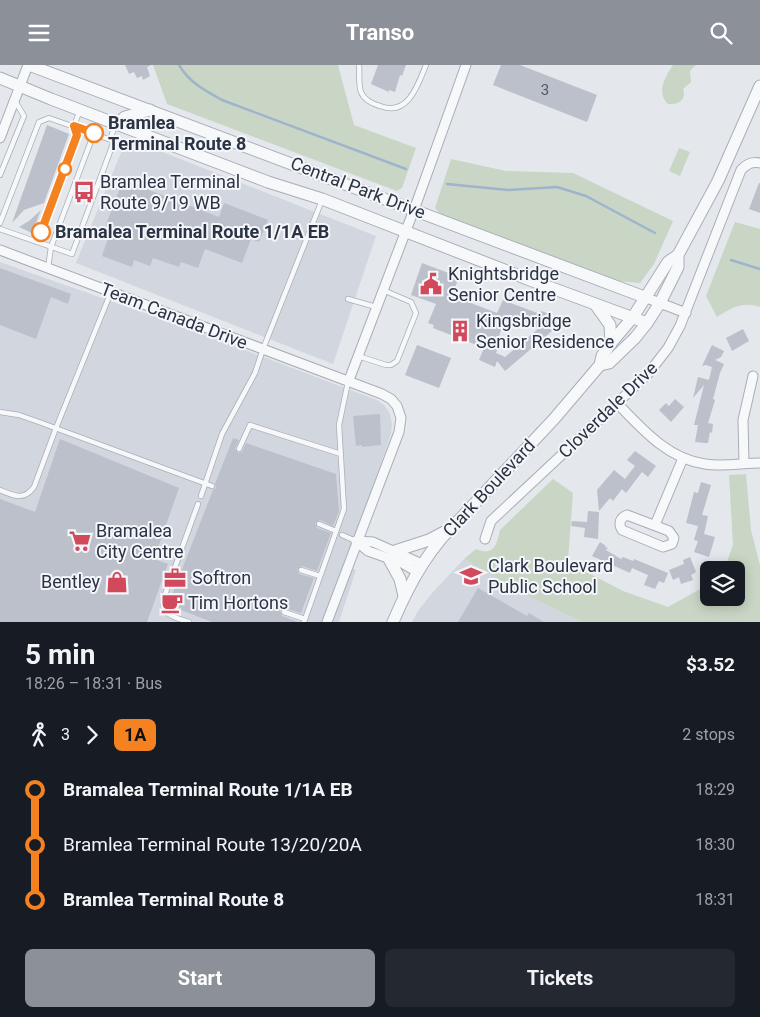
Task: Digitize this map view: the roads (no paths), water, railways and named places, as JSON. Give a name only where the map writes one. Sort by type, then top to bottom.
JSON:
[{"type":"street","points":[[0,138],[28,65]]},
{"type":"street","name":"Central Park Drive","points":[[28,65],[686,313]]},
{"type":"street","points":[[348,380],[414,210],[466,65]]},
{"type":"street","name":"Central Park Drive","points":[[0,78],[268,182],[322,199],[405,230],[530,281],[594,302],[647,323]]},
{"type":"street","name":"Clark Boulevard","points":[[393,622],[404,596],[420,568],[448,530],[548,424],[600,365],[602,356],[610,343],[647,298],[668,262],[678,255],[718,181],[760,86]]},
{"type":"street","points":[[117,124],[125,117],[150,110]]},
{"type":"street","name":"Cloverdale Drive","points":[[485,539],[491,521],[647,375],[664,354],[686,313],[741,170],[750,163],[760,163]]},
{"type":"street","name":"Team Canada Drive","points":[[0,249],[348,380],[391,399],[398,406],[401,418],[399,432],[362,530],[356,541],[327,622]]},
{"type":"street","name":"Clark Boulevard","points":[[600,365],[609,363],[647,323],[660,303],[678,267],[678,255]]},
{"type":"street","points":[[594,302],[610,325],[610,343]]},
{"type":"street","points":[[744,463],[744,420],[753,376]]},
{"type":"street","points":[[617,403],[650,436],[665,448],[683,458],[706,464],[760,463]]},
{"type":"street","points":[[654,525],[683,458]]},
{"type":"street","points":[[627,515],[654,525],[670,531],[674,538],[672,544],[663,547],[622,530],[620,523],[621,519],[627,515]]},
{"type":"street","points":[[392,555],[448,530]]},
{"type":"street","points":[[356,541],[368,551],[392,555],[402,563],[420,568]]},
{"type":"street","points":[[392,555],[404,596]]},
{"type":"lane","points":[[360,65],[361,92],[366,99],[391,109],[407,102],[416,89],[426,65]]},
{"type":"lane","points":[[0,175],[24,116],[15,100]]},
{"type":"lane","points":[[37,242],[77,135],[74,126],[80,110]]},
{"type":"lane","points":[[0,223],[39,122],[49,118],[114,141],[72,254],[0,229]]},
{"type":"lane","points":[[110,139],[117,124]]},
{"type":"lane","points":[[48,268],[51,247],[94,133]]},
{"type":"lane","points":[[201,496],[222,434],[255,373],[262,349],[322,199]]},
{"type":"lane","points":[[358,356],[391,365],[397,361],[416,313],[411,302],[383,290]]},
{"type":"lane","points":[[0,490],[21,497],[30,494],[34,487],[111,292]]},
{"type":"lane","points":[[348,299],[376,308]]},
{"type":"lane","points":[[284,612],[304,621],[344,509],[339,425],[348,380]]},
{"type":"lane","points":[[0,412],[19,415],[212,486]]},
{"type":"lane","points":[[240,449],[250,425],[341,454]]},
{"type":"lane","points":[[189,622],[166,613],[163,600],[198,504]]},
{"type":"lane","points":[[319,524],[336,531]]},
{"type":"lane","points":[[342,535],[356,541]]},
{"type":"lane","points":[[301,570],[320,576]]},
{"type":"lane","points":[[331,610],[331,622]]},
{"type":"waterway","points":[[179,65],[193,81],[222,100],[406,169]]},
{"type":"waterway","points":[[447,184],[508,190],[557,187],[586,196],[655,233]]},
{"type":"waterway","points":[[731,260],[760,269]]},
{"type":"place","name":"Bramlea Terminal Route 8","points":[[94,133]]},
{"type":"place","name":"Bramlea Terminal Route 9/19 WB","points":[[84,192]]},
{"type":"place","name":"Bramalea Terminal Route 1/1A EB","points":[[41,232]]},
{"type":"place","name":"Knightsbridge Senior Centre","points":[[431,284]]},
{"type":"place","name":"Kingsbridge Senior Residence","points":[[460,331]]},
{"type":"place","name":"Bramalea City Centre","points":[[80,541]]},
{"type":"place","name":"Clark Boulevard Public School","points":[[471,576]]},
{"type":"place","name":"Softron","points":[[175,578]]},
{"type":"place","name":"Bentley","points":[[117,582]]},
{"type":"place","name":"Tim Hortons","points":[[172,603]]}]
